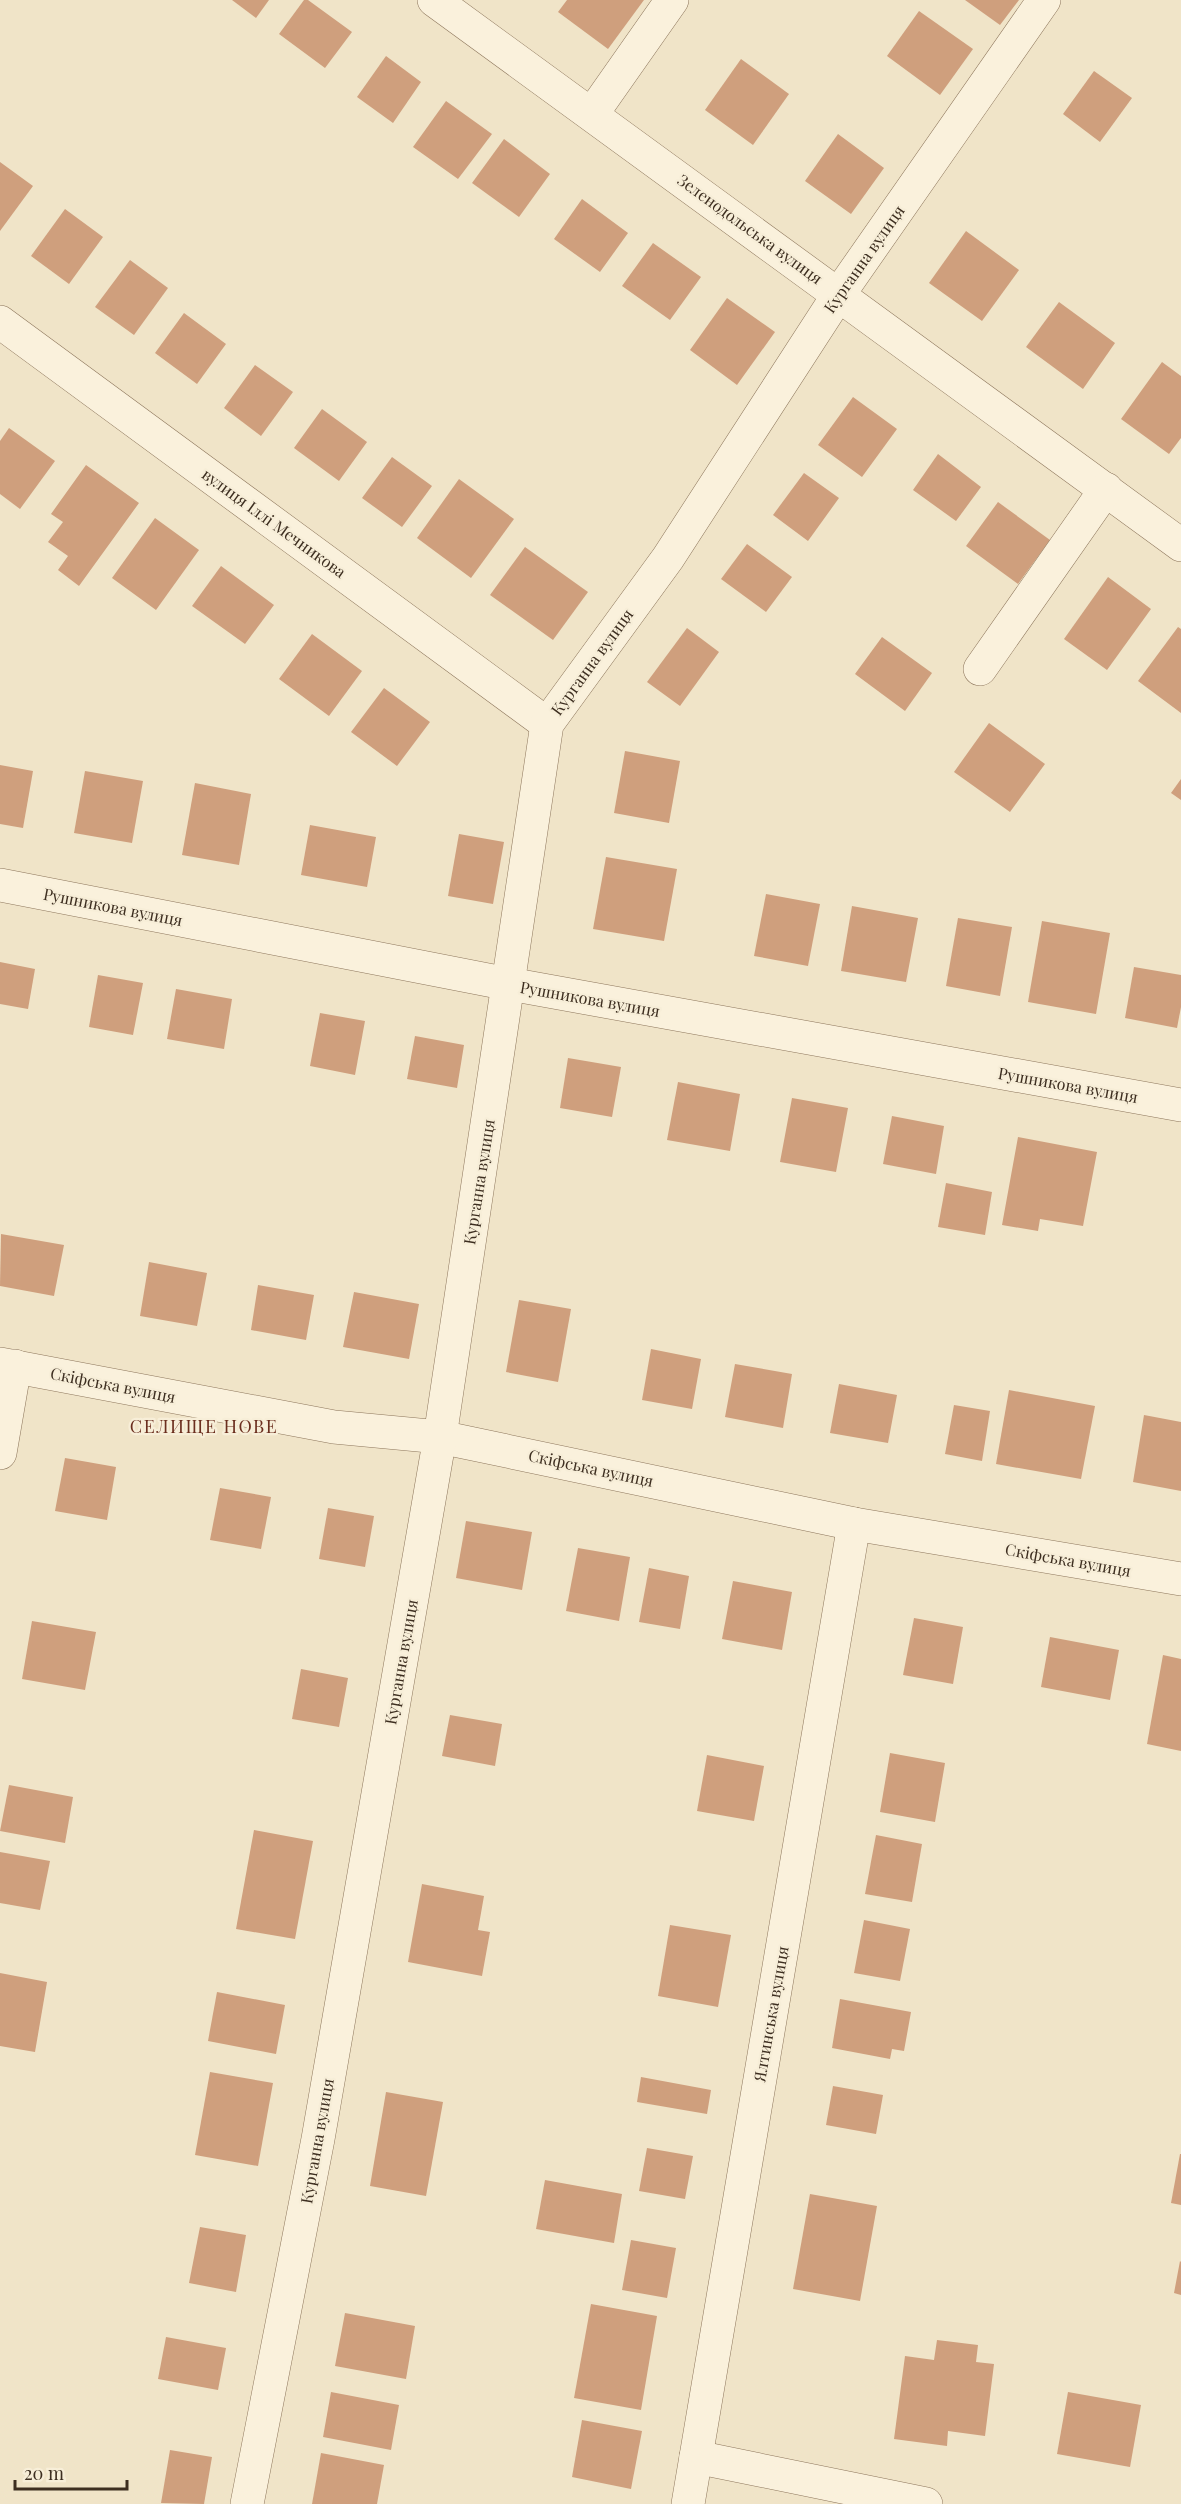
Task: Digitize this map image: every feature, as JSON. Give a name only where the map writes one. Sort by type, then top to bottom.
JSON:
[{"type":"street","name":"Зеленодольська вулиця","points":[[434,0],[1106,489],[1178,536]]},
{"type":"street","points":[[592,114],[672,0]]},
{"type":"street","name":"Курганна вулиця","points":[[247,2504],[318,2139],[440,1437],[547,724],[668,558],[839,294],[1044,0]]},
{"type":"street","name":"вулиця Іллі Мечникова","points":[[0,322],[547,724]]},
{"type":"street","points":[[980,669],[1106,489]]},
{"type":"street","name":"Рушникова вулиця","points":[[0,885],[509,984],[1181,1105]]},
{"type":"street","points":[[0,1453],[8,1365]]},
{"type":"street","name":"Скіфська вулиця","points":[[8,1365],[334,1428],[440,1437],[854,1524],[1181,1579]]},
{"type":"street","name":"Ялтинська вулиця","points":[[688,2504],[854,1524]]},
{"type":"street","points":[[696,2457],[926,2504]]},
{"type":"building","points":[[232,0],[269,0],[256,18]]},
{"type":"building","points":[[304,0],[308,0],[352,32],[325,68],[279,34]]},
{"type":"building","points":[[567,0],[644,0],[608,49],[558,12]]},
{"type":"building","points":[[965,0],[1019,0],[1000,25]]},
{"type":"building","points":[[919,11],[973,49],[940,95],[887,56]]},
{"type":"building","points":[[386,56],[421,82],[393,123],[357,97]]},
{"type":"building","points":[[741,59],[789,94],[753,145],[705,110]]},
{"type":"building","points":[[1094,71],[1132,98],[1100,142],[1063,114]]},
{"type":"building","points":[[446,101],[492,134],[458,179],[413,147]]},
{"type":"building","points":[[838,134],[884,168],[851,214],[805,181]]},
{"type":"building","points":[[504,139],[550,174],[519,217],[472,183]]},
{"type":"building","points":[[0,162],[33,186],[0,231]]},
{"type":"building","points":[[582,199],[628,233],[600,272],[554,239]]},
{"type":"building","points":[[65,209],[103,237],[69,284],[31,256]]},
{"type":"building","points":[[966,231],[1019,270],[982,321],[929,283]]},
{"type":"building","points":[[653,243],[701,277],[670,320],[622,286]]},
{"type":"building","points":[[130,260],[168,288],[134,335],[95,307]]},
{"type":"building","points":[[727,298],[775,332],[737,385],[690,350]]},
{"type":"building","points":[[1059,302],[1115,343],[1083,389],[1026,347]]},
{"type":"building","points":[[184,313],[226,344],[197,384],[155,353]]},
{"type":"building","points":[[1162,362],[1181,376],[1181,438],[1169,454],[1121,419]]},
{"type":"building","points":[[255,365],[293,392],[261,436],[224,408]]},
{"type":"building","points":[[853,397],[897,429],[862,477],[818,445]]},
{"type":"building","points":[[322,409],[367,442],[339,481],[294,448]]},
{"type":"building","points":[[9,428],[55,461],[20,509],[0,494],[0,441]]},
{"type":"building","points":[[938,454],[981,487],[956,521],[913,490]]},
{"type":"building","points":[[392,457],[432,486],[402,527],[362,498]]},
{"type":"building","points":[[86,465],[139,503],[79,586],[58,570],[68,556],[48,542],[63,522],[51,514]]},
{"type":"building","points":[[804,473],[839,498],[808,541],[773,515]]},
{"type":"building","points":[[459,479],[514,519],[471,578],[417,538]]},
{"type":"building","points":[[998,502],[1050,540],[1018,584],[966,546]]},
{"type":"building","points":[[155,518],[199,550],[156,610],[112,578]]},
{"type":"building","points":[[747,544],[792,577],[766,612],[721,579]]},
{"type":"building","points":[[525,547],[588,592],[553,640],[490,595]]},
{"type":"building","points":[[221,566],[274,605],[245,644],[192,606]]},
{"type":"building","points":[[1108,577],[1151,609],[1107,670],[1064,639]]},
{"type":"building","points":[[1178,627],[1181,629],[1181,713],[1138,681]]},
{"type":"building","points":[[687,628],[719,652],[680,706],[647,682]]},
{"type":"building","points":[[312,634],[362,671],[329,716],[279,679]]},
{"type":"building","points":[[882,637],[932,673],[905,711],[855,674]]},
{"type":"building","points":[[384,688],[430,722],[397,766],[351,732]]},
{"type":"building","points":[[989,723],[1045,764],[1010,812],[954,772]]},
{"type":"building","points":[[625,751],[680,761],[669,823],[614,813]]},
{"type":"building","points":[[0,765],[33,771],[23,828],[0,824]]},
{"type":"building","points":[[85,771],[143,781],[132,843],[74,833]]},
{"type":"building","points":[[1181,779],[1181,800],[1171,793]]},
{"type":"building","points":[[195,783],[251,794],[239,865],[182,855]]},
{"type":"building","points":[[310,825],[376,837],[367,887],[301,875]]},
{"type":"building","points":[[459,834],[504,842],[493,904],[448,896]]},
{"type":"building","points":[[606,857],[677,869],[664,941],[593,929]]},
{"type":"building","points":[[766,894],[820,904],[808,966],[754,956]]},
{"type":"building","points":[[852,906],[918,918],[906,982],[841,971]]},
{"type":"building","points":[[958,918],[1012,927],[1000,996],[946,986]]},
{"type":"building","points":[[1042,921],[1110,933],[1096,1014],[1028,1002]]},
{"type":"building","points":[[0,962],[35,969],[28,1009],[0,1004]]},
{"type":"building","points":[[1134,967],[1181,975],[1181,1007],[1177,1028],[1125,1018]]},
{"type":"building","points":[[98,975],[143,983],[133,1035],[89,1027]]},
{"type":"building","points":[[176,989],[232,999],[224,1049],[167,1039]]},
{"type":"building","points":[[320,1013],[365,1021],[355,1075],[310,1066]]},
{"type":"building","points":[[415,1036],[464,1045],[457,1088],[407,1079]]},
{"type":"building","points":[[568,1058],[621,1067],[612,1117],[560,1108]]},
{"type":"building","points":[[678,1082],[740,1094],[730,1151],[667,1140]]},
{"type":"building","points":[[792,1098],[848,1108],[836,1172],[780,1162]]},
{"type":"building","points":[[892,1116],[944,1126],[936,1174],[883,1164]]},
{"type":"building","points":[[1018,1137],[1097,1152],[1083,1226],[1040,1219],[1038,1231],[1002,1225]]},
{"type":"building","points":[[946,1183],[992,1192],[985,1235],[938,1227]]},
{"type":"building","points":[[1,1234],[64,1245],[54,1296],[0,1286]]},
{"type":"building","points":[[149,1262],[207,1273],[197,1326],[140,1316]]},
{"type":"building","points":[[258,1285],[314,1295],[306,1340],[251,1330]]},
{"type":"building","points":[[354,1292],[419,1304],[409,1359],[343,1347]]},
{"type":"building","points":[[519,1300],[571,1309],[558,1382],[506,1372]]},
{"type":"building","points":[[651,1349],[701,1359],[692,1409],[642,1400]]},
{"type":"building","points":[[735,1364],[792,1374],[783,1428],[725,1417]]},
{"type":"building","points":[[839,1384],[897,1395],[888,1443],[830,1433]]},
{"type":"building","points":[[1009,1390],[1095,1406],[1081,1479],[996,1464]]},
{"type":"building","points":[[954,1405],[990,1411],[982,1461],[945,1454]]},
{"type":"building","points":[[1144,1415],[1181,1422],[1181,1491],[1133,1482]]},
{"type":"building","points":[[65,1458],[116,1467],[107,1520],[55,1511]]},
{"type":"building","points":[[220,1488],[271,1497],[261,1549],[210,1540]]},
{"type":"building","points":[[328,1508],[374,1516],[365,1567],[319,1559]]},
{"type":"building","points":[[466,1521],[532,1532],[522,1590],[456,1578]]},
{"type":"building","points":[[578,1548],[630,1557],[619,1621],[566,1611]]},
{"type":"building","points":[[649,1568],[689,1576],[680,1629],[639,1622]]},
{"type":"building","points":[[733,1581],[792,1592],[782,1650],[722,1639]]},
{"type":"building","points":[[914,1618],[963,1627],[953,1684],[903,1675]]},
{"type":"building","points":[[32,1621],[96,1632],[85,1690],[22,1679]]},
{"type":"building","points":[[1050,1637],[1119,1650],[1110,1700],[1041,1687]]},
{"type":"building","points":[[1163,1655],[1181,1659],[1181,1751],[1147,1744]]},
{"type":"building","points":[[301,1669],[348,1678],[339,1727],[292,1719]]},
{"type":"building","points":[[450,1715],[502,1724],[495,1766],[442,1756]]},
{"type":"building","points":[[890,1753],[945,1763],[935,1822],[880,1812]]},
{"type":"building","points":[[707,1755],[764,1766],[754,1821],[697,1811]]},
{"type":"building","points":[[9,1785],[73,1797],[65,1843],[0,1831]]},
{"type":"building","points":[[254,1830],[313,1841],[295,1939],[236,1929]]},
{"type":"building","points":[[876,1835],[922,1844],[912,1902],[865,1894]]},
{"type":"building","points":[[0,1852],[50,1861],[40,1910],[0,1903]]},
{"type":"building","points":[[422,1884],[484,1896],[478,1930],[490,1932],[482,1976],[408,1962]]},
{"type":"building","points":[[864,1920],[910,1929],[900,1981],[854,1973]]},
{"type":"building","points":[[670,1925],[731,1935],[718,2007],[658,1996]]},
{"type":"building","points":[[0,1973],[47,1982],[35,2052],[0,2046]]},
{"type":"building","points":[[217,1992],[285,2005],[276,2054],[208,2041]]},
{"type":"building","points":[[840,1999],[911,2012],[904,2051],[892,2049],[890,2059],[832,2048]]},
{"type":"building","points":[[210,2072],[273,2083],[258,2166],[195,2155]]},
{"type":"building","points":[[641,2077],[711,2090],[707,2114],[637,2102]]},
{"type":"building","points":[[833,2086],[883,2095],[876,2134],[826,2125]]},
{"type":"building","points":[[386,2092],[443,2102],[426,2196],[370,2186]]},
{"type":"building","points":[[647,2148],[693,2156],[685,2199],[639,2191]]},
{"type":"building","points":[[1181,2154],[1181,2205],[1171,2203]]},
{"type":"building","points":[[545,2180],[622,2194],[614,2243],[536,2229]]},
{"type":"building","points":[[810,2194],[877,2206],[860,2301],[793,2289]]},
{"type":"building","points":[[200,2227],[246,2235],[236,2292],[189,2283]]},
{"type":"building","points":[[631,2240],[676,2248],[667,2298],[622,2290]]},
{"type":"building","points":[[1181,2262],[1181,2295],[1174,2293]]},
{"type":"building","points":[[591,2304],[657,2316],[641,2410],[574,2398]]},
{"type":"building","points":[[345,2313],[415,2326],[406,2379],[335,2366]]},
{"type":"building","points":[[166,2337],[226,2348],[218,2390],[158,2379]]},
{"type":"building","points":[[937,2340],[978,2345],[976,2362],[994,2364],[985,2436],[948,2431],[947,2446],[894,2439],[905,2356],[934,2360]]},
{"type":"building","points":[[331,2392],[399,2405],[391,2450],[323,2437]]},
{"type":"building","points":[[1068,2392],[1141,2405],[1130,2467],[1057,2454]]},
{"type":"building","points":[[582,2420],[642,2431],[631,2489],[572,2477]]},
{"type":"building","points":[[170,2450],[212,2457],[204,2504],[161,2503]]},
{"type":"building","points":[[321,2453],[384,2465],[377,2504],[312,2504]]},
{"type":"district","name":"СЕЛИЩЕ НОВЕ","points":[[204,1427]]}]
